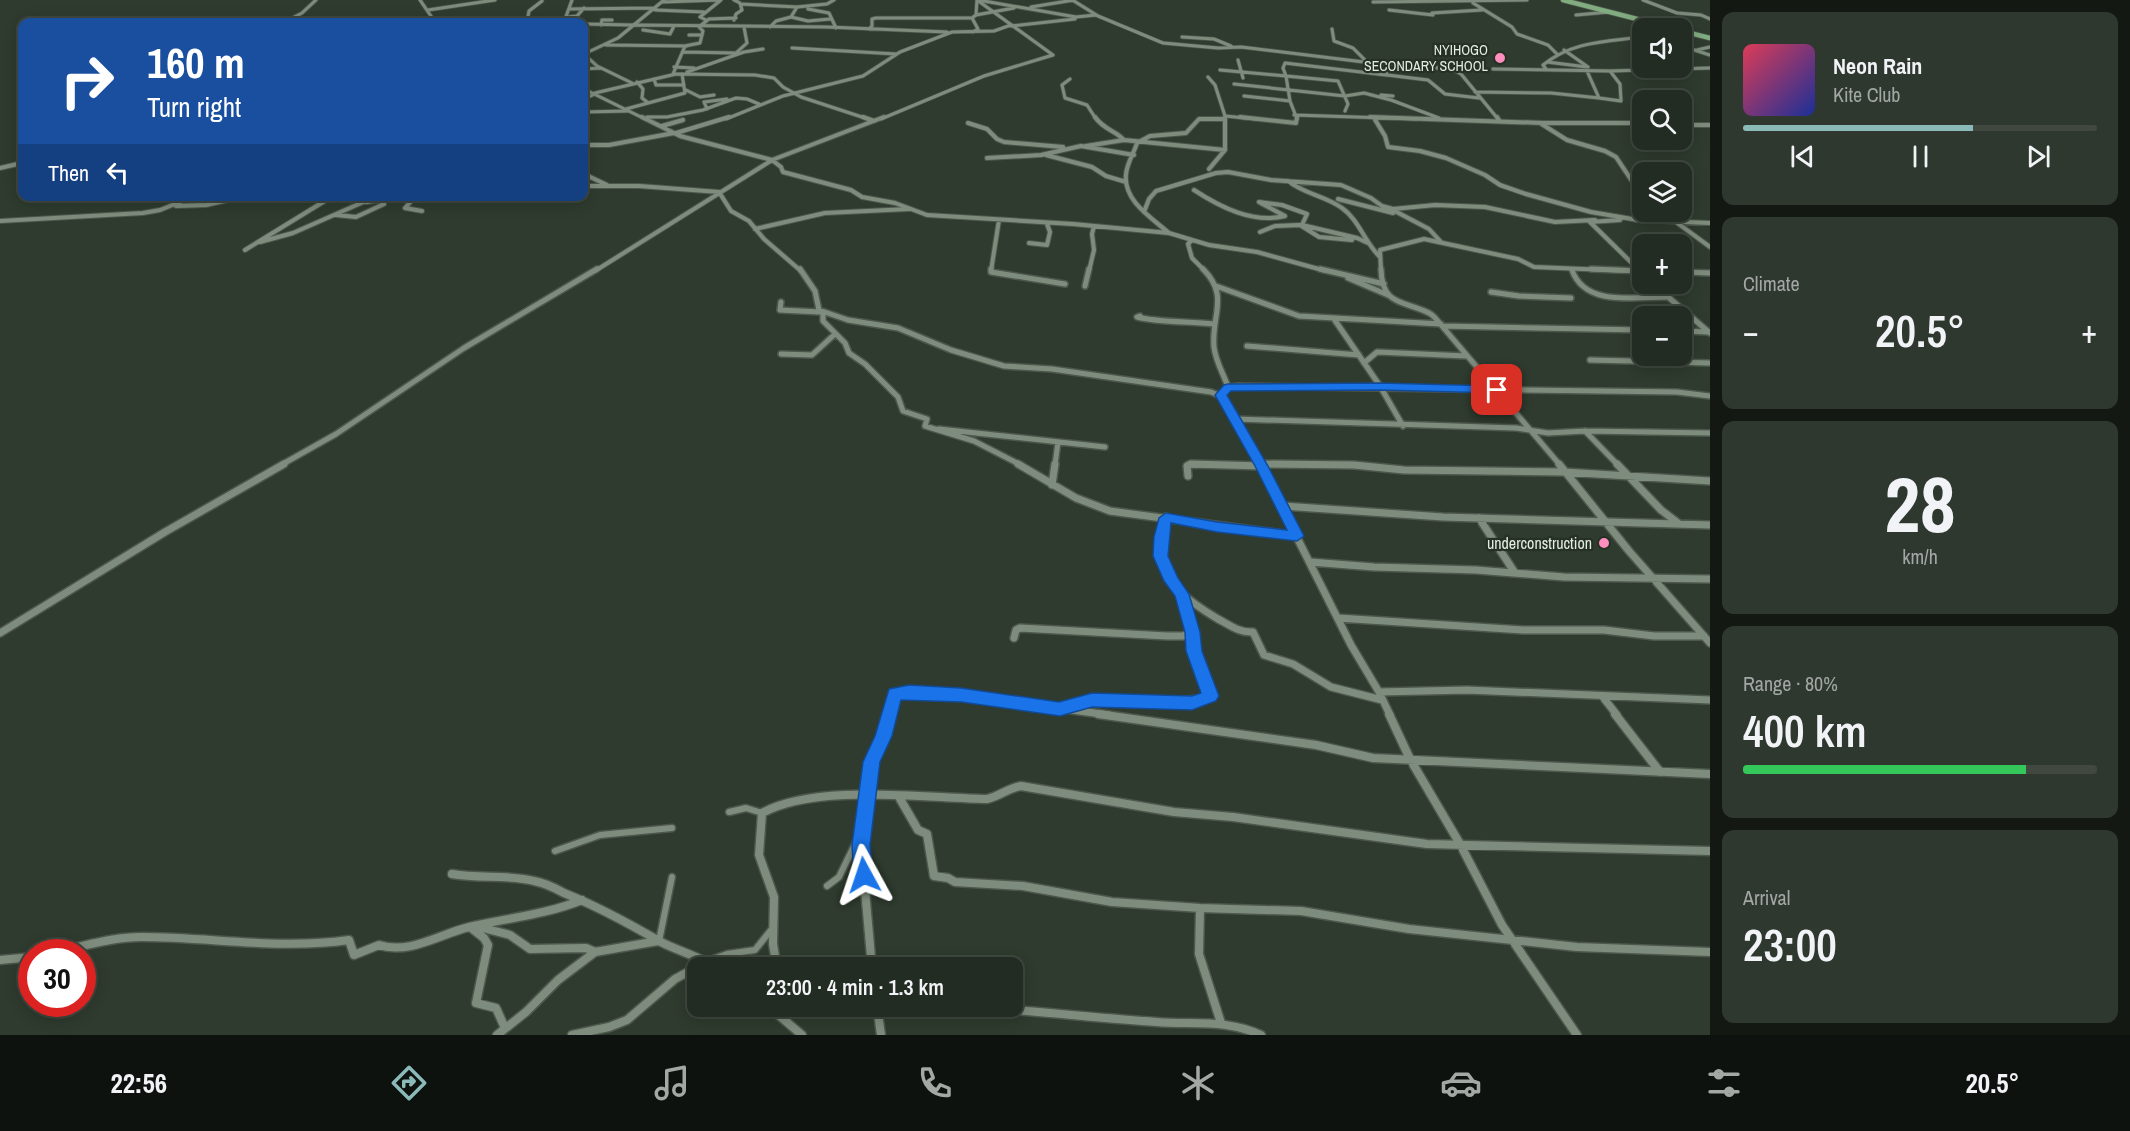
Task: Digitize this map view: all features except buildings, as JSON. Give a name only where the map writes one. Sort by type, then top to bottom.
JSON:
[{"type":"main road","points":[[1563,0],[1633,18]]},
{"type":"main road","points":[[1692,34],[1710,38]]},
{"type":"street","points":[[293,18],[316,0]]},
{"type":"street","points":[[418,0],[433,18]]},
{"type":"street","points":[[428,10],[495,0]]},
{"type":"street","points":[[573,0],[567,16],[577,16],[585,8]]},
{"type":"street","points":[[588,52],[618,38],[663,1],[719,0],[717,5],[700,17],[706,20],[735,18]]},
{"type":"street","points":[[734,0],[740,4],[798,7],[830,13],[830,19],[836,28]]},
{"type":"street","points":[[791,17],[798,7],[828,4],[834,0]]},
{"type":"street","points":[[977,0],[1082,18]]},
{"type":"street","points":[[0,633],[165,532],[336,434],[464,348],[599,268],[771,160],[874,122],[984,76],[1053,55],[977,0]]},
{"type":"street","points":[[973,32],[978,29],[974,16],[977,0]]},
{"type":"street","points":[[869,29],[872,26],[872,19],[876,18],[974,16],[1074,0],[1096,15],[1163,43],[1218,48],[1241,47]]},
{"type":"street","points":[[1373,2],[1462,0],[1470,2],[1512,27],[1517,34],[1548,45],[1557,54]]},
{"type":"street","points":[[1470,2],[1527,0]]},
{"type":"street","points":[[1642,0],[1677,13],[1699,15],[1710,19]]},
{"type":"street","points":[[527,18],[529,10],[542,2]]},
{"type":"street","points":[[740,4],[778,3]]},
{"type":"street","points":[[731,26],[736,14],[742,11],[740,4]]},
{"type":"street","points":[[1389,10],[1433,15],[1432,13],[1482,10],[1477,5]]},
{"type":"street","points":[[570,9],[655,9],[704,12]]},
{"type":"street","points":[[1576,15],[1610,12]]},
{"type":"street","points":[[588,24],[973,32],[994,31],[1011,26],[1055,23],[1096,15]]},
{"type":"street","points":[[770,27],[776,21],[791,17],[808,21],[830,19]]},
{"type":"street","points":[[601,25],[602,20],[612,20]]},
{"type":"street","points":[[699,26],[706,20]]},
{"type":"street","points":[[641,30],[670,34],[674,26]]},
{"type":"street","points":[[605,45],[687,46],[699,44],[703,31],[699,26]]},
{"type":"street","points":[[674,67],[694,68],[715,64],[735,54],[747,44],[744,27]]},
{"type":"street","points":[[1332,29],[1334,41],[1353,48],[1368,63]]},
{"type":"street","points":[[588,145],[609,145],[719,123],[759,104],[863,76],[896,54],[953,32]]},
{"type":"street","points":[[689,35],[701,35]]},
{"type":"street","points":[[1182,37],[1207,38],[1227,46],[1368,63],[1447,67],[1457,71],[1499,120]]},
{"type":"street","points":[[1546,70],[1542,67],[1564,50],[1632,39]]},
{"type":"street","points":[[674,75],[674,67],[687,46]]},
{"type":"street","points":[[1696,51],[1710,47]]},
{"type":"street","points":[[792,48],[896,54]]},
{"type":"street","points":[[683,52],[735,54],[763,49]]},
{"type":"street","points":[[1564,50],[1587,69],[1599,98]]},
{"type":"street","points":[[1692,50],[1710,55]]},
{"type":"street","points":[[588,57],[601,68],[644,89],[642,98],[647,102]]},
{"type":"street","points":[[1238,60],[1243,78]]},
{"type":"street","points":[[1547,62],[1602,71],[1710,68]]},
{"type":"street","points":[[1139,140],[1150,136],[1186,133],[1199,119],[1225,117],[1296,123],[1298,121],[1294,115],[1283,68],[1286,63],[1428,80]]},
{"type":"street","points":[[1387,75],[1388,64]]},
{"type":"street","points":[[1422,65],[1428,80],[1437,91],[1444,94],[1480,98]]},
{"type":"street","points":[[588,69],[601,68]]},
{"type":"street","points":[[684,74],[694,68]]},
{"type":"street","points":[[1493,69],[1587,69]]},
{"type":"street","points":[[1220,70],[1337,81],[1348,104],[1345,111]]},
{"type":"street","points":[[1475,92],[1551,93],[1621,101],[1620,84],[1610,71]]},
{"type":"street","points":[[684,74],[686,90],[700,97],[714,95]]},
{"type":"street","points":[[588,97],[595,93],[674,75],[734,74],[774,78],[793,94],[874,122]]},
{"type":"street","points":[[1208,77],[1215,85],[1225,117],[1225,150],[1209,169]]},
{"type":"street","points":[[1070,79],[1062,85],[1065,98],[1090,106],[1103,127],[1121,135],[1124,140]]},
{"type":"street","points":[[655,81],[684,85]]},
{"type":"street","points":[[1234,84],[1345,96],[1348,93],[1394,96]]},
{"type":"street","points":[[1471,86],[1499,92]]},
{"type":"street","points":[[588,112],[628,110],[647,102],[683,95],[686,90]]},
{"type":"street","points":[[588,91],[675,133],[771,160],[780,165],[783,172],[852,190],[862,197],[896,203],[929,215],[1169,233],[1192,240],[1255,251],[1384,284]]},
{"type":"street","points":[[1366,93],[1446,120]]},
{"type":"street","points":[[1244,96],[1290,100]]},
{"type":"street","points":[[645,117],[667,117],[707,109],[731,99]]},
{"type":"street","points":[[707,109],[704,101],[747,99],[759,104]]},
{"type":"street","points":[[1294,115],[1540,123],[1632,123]]},
{"type":"street","points":[[1374,117],[1385,136],[1388,147],[1420,151],[1449,159],[1488,176],[1500,185],[1592,212],[1632,219]]},
{"type":"street","points":[[662,126],[683,120]]},
{"type":"street","points":[[969,123],[987,129],[997,139],[1010,144],[1038,147],[1086,146],[1139,140],[1225,150]]},
{"type":"street","points":[[1540,123],[1555,134],[1586,147],[1602,149],[1617,157],[1632,182]]},
{"type":"street","points":[[1692,125],[1710,125]]},
{"type":"street","points":[[1139,140],[1127,172],[1126,182],[1133,199],[1144,212],[1169,233]]},
{"type":"street","points":[[987,158],[1044,154],[1076,146]]},
{"type":"street","points":[[1086,146],[1134,155]]},
{"type":"street","points":[[1044,154],[1092,167],[1106,176],[1126,182]]},
{"type":"street","points":[[0,168],[18,164]]},
{"type":"street","points":[[1144,212],[1149,199],[1156,191],[1216,173],[1228,172],[1288,181],[1341,185],[1431,231],[1441,242]]},
{"type":"street","points":[[588,176],[608,186]]},
{"type":"street","points":[[1288,181],[1302,192],[1344,210],[1380,256]]},
{"type":"street","points":[[588,186],[663,187],[719,192]]},
{"type":"street","points":[[1194,190],[1230,210],[1263,218],[1279,219],[1285,216],[1278,210],[1262,206],[1259,202],[1282,205],[1307,214],[1302,225],[1357,238],[1368,243]]},
{"type":"street","points":[[719,192],[730,211],[749,221],[799,268],[816,293],[816,304],[822,313],[823,321],[845,343],[849,352],[866,364],[898,397],[902,410],[927,419],[925,426],[996,450],[1053,485],[1110,511],[1297,536]]},
{"type":"street","points":[[1338,199],[1371,209],[1396,213]]},
{"type":"street","points":[[172,206],[184,201]]},
{"type":"street","points":[[0,220],[143,213],[190,201]]},
{"type":"street","points":[[172,206],[200,206],[223,201]]},
{"type":"street","points":[[245,250],[323,201]]},
{"type":"street","points":[[344,201],[361,204],[386,201]]},
{"type":"street","points":[[260,242],[293,233],[367,201]]},
{"type":"street","points":[[411,201],[405,208],[422,211]]},
{"type":"street","points":[[336,215],[352,218],[371,213],[387,203]]},
{"type":"street","points":[[1390,209],[1434,205],[1485,207],[1555,222],[1632,220]]},
{"type":"street","points":[[755,229],[825,213],[913,209]]},
{"type":"street","points":[[999,220],[991,272],[1065,284]]},
{"type":"street","points":[[1595,220],[1591,223],[1632,262]]},
{"type":"street","points":[[1674,222],[1710,248]]},
{"type":"street","points":[[1692,222],[1710,223]]},
{"type":"street","points":[[1029,243],[1047,245],[1050,232],[1047,224]]},
{"type":"street","points":[[1260,232],[1275,226],[1300,225],[1312,235],[1321,238],[1368,243]]},
{"type":"street","points":[[1085,286],[1094,250],[1092,234],[1094,226]]},
{"type":"street","points":[[1388,296],[1384,284],[1380,250],[1419,239],[1518,260],[1533,267],[1632,272]]},
{"type":"street","points":[[1192,240],[1188,244],[1190,254],[1213,277],[1216,286],[1219,304],[1215,312],[1214,349],[1228,387]]},
{"type":"street","points":[[1572,270],[1572,273],[1592,294],[1667,297]]},
{"type":"street","points":[[1692,272],[1710,273]]},
{"type":"street","points":[[1344,275],[1357,284],[1388,296],[1402,305],[1430,314],[1441,325],[1583,492],[1606,523],[1710,643]]},
{"type":"street","points":[[1216,286],[1299,316],[1379,319],[1441,325],[1632,330]]},
{"type":"street","points":[[1491,292],[1519,296],[1571,298]]},
{"type":"street","points":[[1664,294],[1709,331]]},
{"type":"street","points":[[781,302],[780,310],[822,313],[848,320],[884,324],[951,350],[1009,367],[1052,369],[1221,395]]},
{"type":"street","points":[[1140,316],[1137,317],[1159,322],[1186,321],[1214,324]]},
{"type":"street","points":[[1334,319],[1380,386],[1403,426]]},
{"type":"street","points":[[1692,331],[1709,331]]},
{"type":"street","points":[[781,354],[812,355],[835,334]]},
{"type":"street","points":[[1247,346],[1359,355]]},
{"type":"street","points":[[1364,363],[1377,352],[1466,356]]},
{"type":"street","points":[[1590,360],[1710,363]]},
{"type":"street","points":[[1221,395],[1228,387],[1380,386],[1677,392],[1710,396]]},
{"type":"street","points":[[1221,395],[1283,506],[1338,618],[1379,692],[1410,759],[1460,844],[1511,939],[1577,1035]]},
{"type":"street","points":[[1235,419],[1530,430],[1548,433],[1585,431],[1710,433]]},
{"type":"street","points":[[936,429],[944,428],[1105,447]]},
{"type":"street","points":[[1585,431],[1661,510],[1678,523]]},
{"type":"street","points":[[1053,485],[1058,442]]},
{"type":"street","points":[[1188,476],[1187,466],[1191,464],[1564,472],[1710,481]]},
{"type":"street","points":[[1283,506],[1372,514],[1710,525]]},
{"type":"street","points":[[1166,518],[1161,537],[1160,556],[1171,581],[1182,594],[1201,609],[1244,633],[1253,632],[1264,655],[1293,664],[1331,687],[1382,700]]},
{"type":"street","points":[[1479,518],[1515,573]]},
{"type":"street","points":[[1310,562],[1564,577],[1710,579]]},
{"type":"street","points":[[1060,709],[1071,704],[1092,700],[1192,703],[1210,696],[1194,651],[1192,632],[1182,594]]},
{"type":"street","points":[[1338,618],[1510,629],[1604,630],[1654,636],[1704,636]]},
{"type":"street","points":[[1014,638],[1016,630],[1020,628],[1167,636],[1183,636],[1192,632]]},
{"type":"street","points":[[1379,692],[1467,690],[1710,700]]},
{"type":"street","points":[[871,957],[861,845],[872,762],[883,736],[895,694],[909,692],[961,695],[1281,739],[1373,758],[1710,774]]},
{"type":"street","points":[[1602,696],[1660,772]]},
{"type":"street","points":[[762,813],[774,806],[836,795],[987,800],[997,797],[1010,788],[1021,786],[1174,812],[1427,844],[1710,851]]},
{"type":"street","points":[[899,797],[918,830],[927,834],[935,877],[948,878],[955,882],[1023,886],[1112,902],[1200,908],[1301,911],[1409,929],[1577,947],[1710,952]]},
{"type":"street","points":[[729,812],[735,809],[753,808],[762,813]]},
{"type":"street","points":[[762,813],[759,855],[774,897],[774,957]]},
{"type":"street","points":[[555,851],[600,835],[672,828]]},
{"type":"street","points":[[827,886],[839,877],[863,829]]},
{"type":"street","points":[[452,874],[472,878],[528,879],[582,900],[695,957]]},
{"type":"street","points":[[659,940],[665,922],[665,908],[672,877]]},
{"type":"street","points":[[96,942],[139,938],[305,946],[349,940],[354,955],[379,945],[398,947],[475,927],[547,913],[582,900]]},
{"type":"street","points":[[1200,908],[1199,954],[1221,1023]]},
{"type":"street","points":[[475,927],[510,936],[530,949],[553,951],[586,948],[595,952]]},
{"type":"street","points":[[475,927],[488,945],[476,1003],[496,1008],[505,1028]]},
{"type":"street","points":[[719,957],[754,950],[773,928]]},
{"type":"street","points":[[497,1035],[595,952],[659,940]]},
{"type":"street","points":[[0,960],[18,958]]},
{"type":"street","points":[[572,1035],[609,1027],[627,1020],[675,979],[687,972]]},
{"type":"street","points":[[1023,1010],[1159,1022],[1221,1023],[1239,1025],[1261,1035]]},
{"type":"street","points":[[783,1017],[802,1035]]},
{"type":"street","points":[[879,1017],[881,1035]]},
{"type":"place","name":"NYIHOGO SECONDARY SCHOOL","points":[[1500,58]]},
{"type":"place","name":"underconstruction","points":[[1604,543]]},
{"type":"route","points":[[864,875],[861,845],[866,797],[872,762],[883,736],[892,696],[895,694],[928,692],[1060,709],[1071,704],[1092,700],[1192,703],[1210,696],[1194,651],[1192,632],[1182,594],[1171,581],[1160,556],[1161,537],[1166,518],[1217,527],[1297,536],[1262,466],[1221,395],[1228,387],[1380,386],[1497,390]]}]
